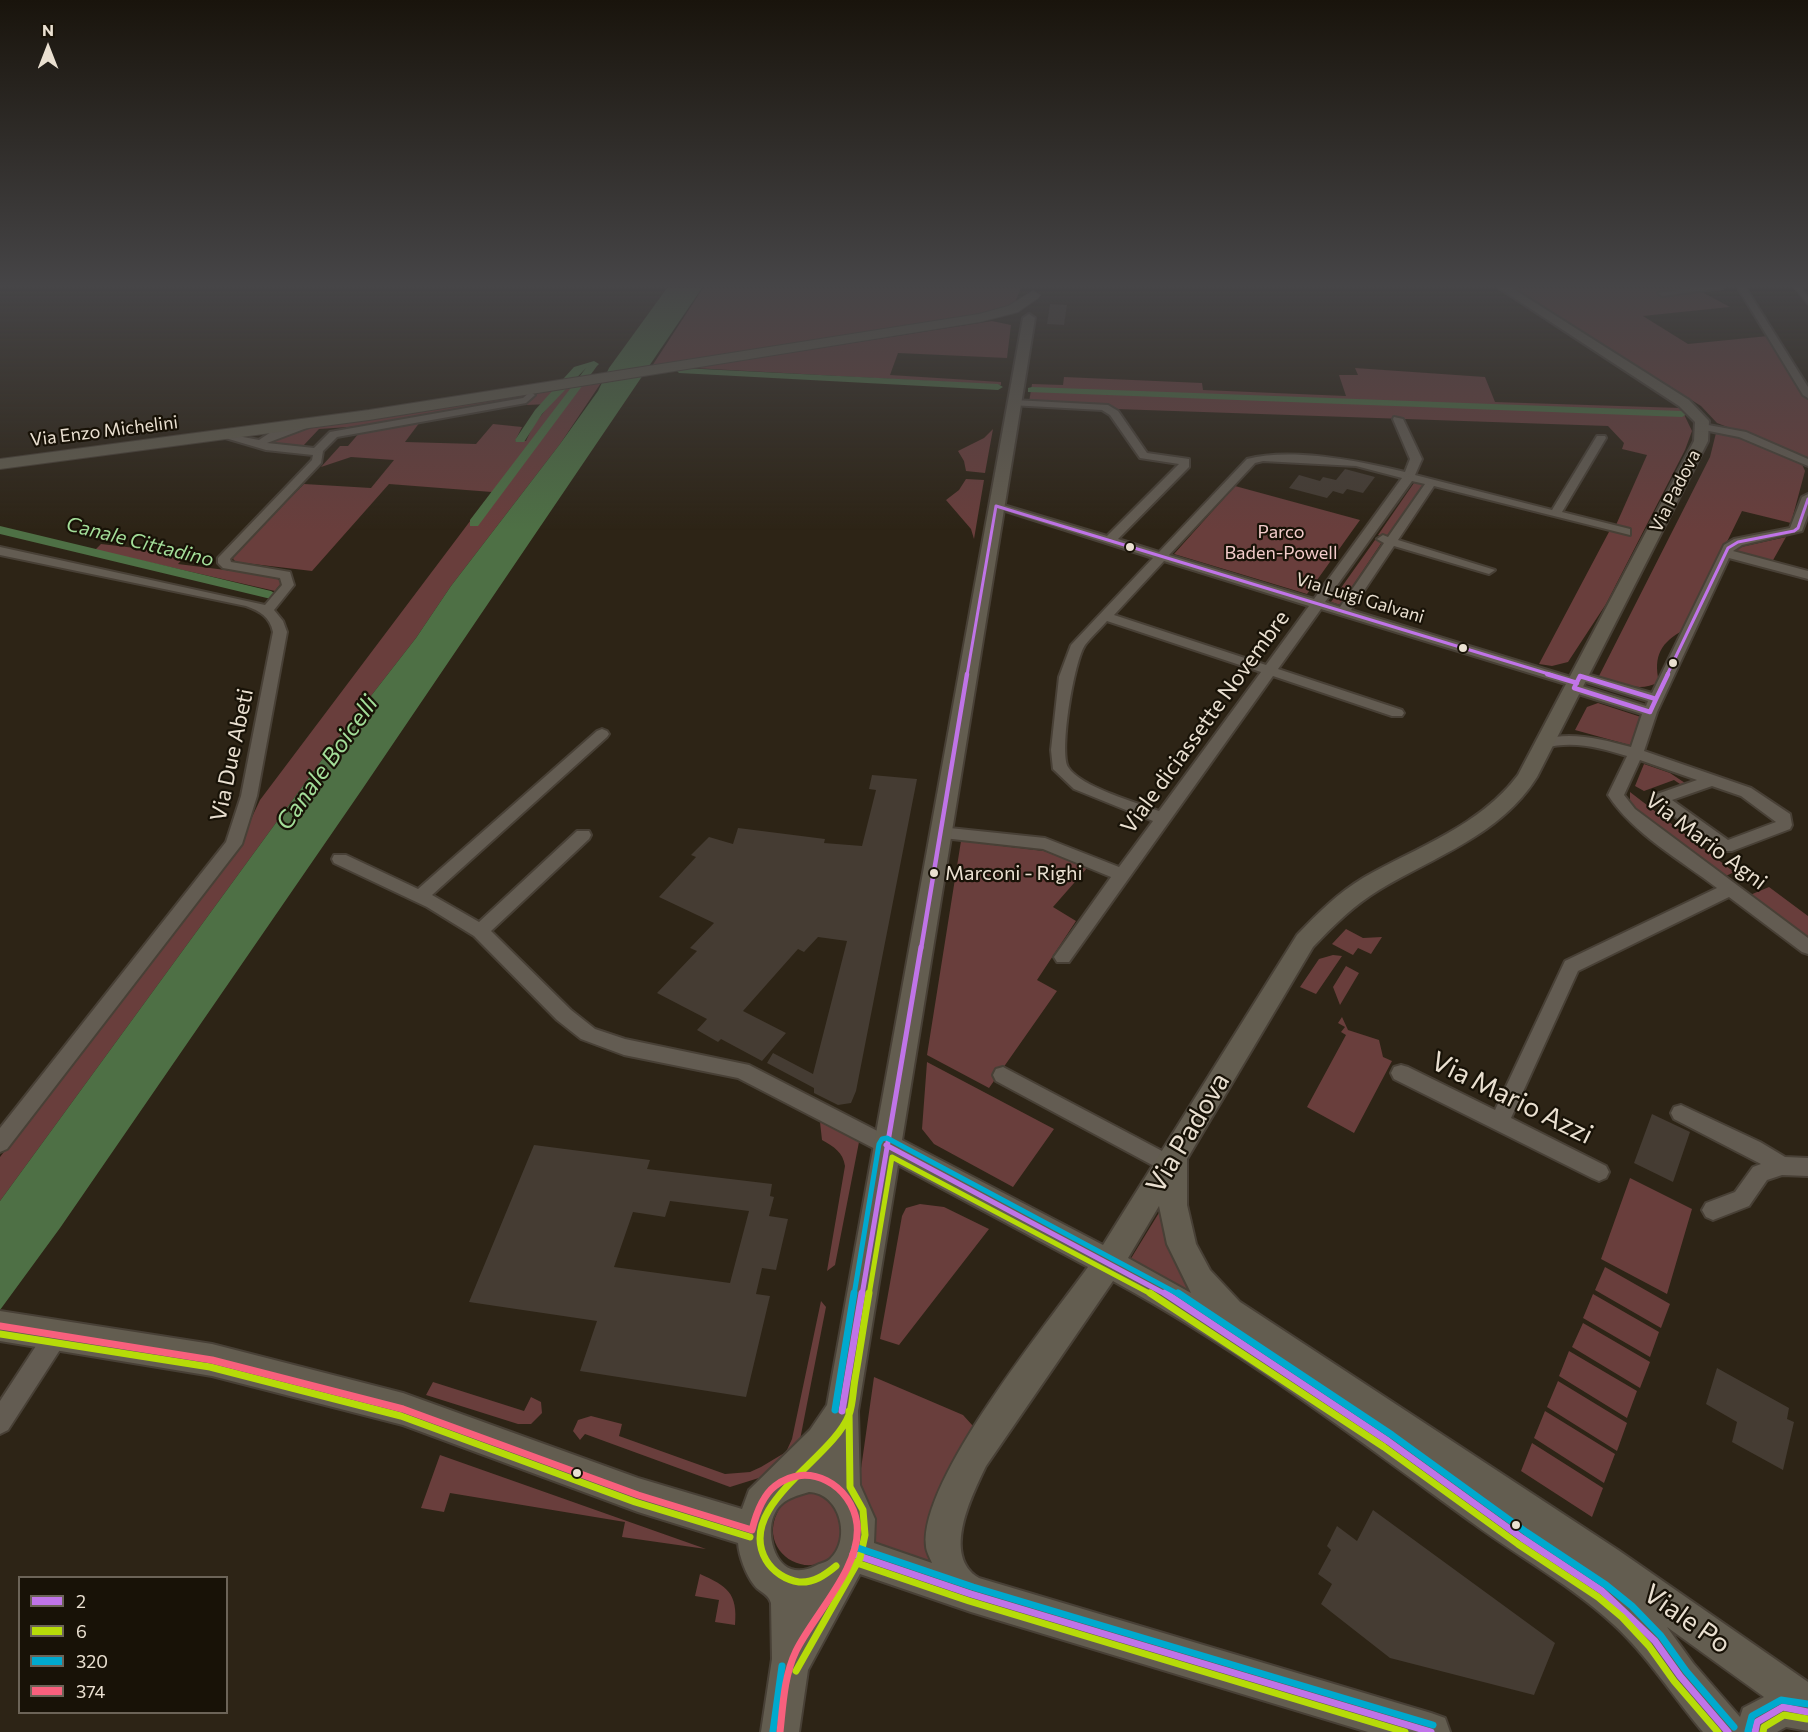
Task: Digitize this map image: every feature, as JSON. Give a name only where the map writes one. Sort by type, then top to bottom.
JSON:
[{"type":"main road","name":"Via Enzo Michelini","points":[[0,464],[308,424],[661,369]]},
{"type":"main road","points":[[843,1489],[842,1411],[1020,369]]},
{"type":"main road","name":"Via Padova","points":[[970,1594],[958,1586],[944,1546],[945,1524],[954,1495],[974,1454],[1109,1262],[1173,1163],[1268,998],[1305,941],[1333,912],[1369,885],[1491,816],[1517,790],[1545,743],[1701,441],[1702,421],[1684,403],[1631,369]]},
{"type":"main road","name":"Viale Po","points":[[886,1145],[1109,1262],[1245,1344],[1602,1591],[1654,1641],[1680,1676],[1728,1732]]},
{"type":"main road","name":"Viale Po","points":[[1173,1163],[1171,1197],[1179,1239],[1200,1281],[1229,1312],[1606,1562],[1808,1705]]},
{"type":"main road","points":[[2,1326],[212,1360],[403,1409],[638,1495],[752,1530]]},
{"type":"main road","points":[[842,1411],[822,1442],[767,1494],[757,1511],[752,1530],[753,1547],[759,1564],[770,1577],[784,1586],[799,1590],[814,1588],[847,1563]]},
{"type":"main road","points":[[781,1482],[797,1476],[813,1474],[829,1479],[843,1489],[856,1512],[858,1533],[847,1563],[789,1667]]},
{"type":"main road","points":[[847,1563],[970,1594],[1431,1732]]},
{"type":"main road","points":[[780,1732],[789,1667],[789,1598],[784,1586]]},
{"type":"main road","points":[[1755,1732],[1757,1722],[1783,1707],[1808,1712]]},
{"type":"street","points":[[1792,369],[1808,395]]},
{"type":"street","points":[[317,451],[334,434],[526,400],[530,395]]},
{"type":"street","points":[[1014,403],[1104,408],[1114,413],[1144,456],[1185,461],[1185,465],[1109,541]]},
{"type":"street","name":"Viale diciassette Novembre","points":[[1063,957],[1409,477],[1416,459],[1398,419]]},
{"type":"street","points":[[261,444],[264,439],[295,431],[308,424]]},
{"type":"street","points":[[1703,427],[1742,434],[1808,463]]},
{"type":"street","points":[[226,435],[261,444],[317,451]]},
{"type":"street","points":[[1555,514],[1601,438]]},
{"type":"street","points":[[0,551],[239,600],[267,610],[288,585],[286,576],[227,565],[224,563],[224,558],[317,461],[320,455],[317,451]]},
{"type":"street","points":[[1163,819],[1079,785],[1061,769],[1058,750],[1068,669],[1078,645],[1245,466],[1256,458],[1345,461],[1626,532]]},
{"type":"street","points":[[1343,612],[1431,483]]},
{"type":"street","points":[[1635,754],[1653,705],[1727,551],[1738,542],[1794,531],[1798,528],[1808,498]]},
{"type":"street","name":"Via Luigi Galvani","points":[[996,506],[1577,682]]},
{"type":"street","points":[[1368,535],[1490,570]]},
{"type":"street","points":[[1727,551],[1808,575]]},
{"type":"street","name":"Via Due Abeti","points":[[0,1143],[234,844],[249,796],[280,632],[277,619],[267,610]]},
{"type":"street","points":[[1104,616],[1397,713]]},
{"type":"street","points":[[1577,682],[1653,705]]},
{"type":"street","points":[[419,897],[602,735]]},
{"type":"street","points":[[1545,743],[1552,738],[1573,739],[1635,754],[1715,781],[1749,794],[1784,819],[1784,825],[1726,847],[1662,801],[1663,798],[1709,780],[1715,781]]},
{"type":"street","name":"Via Mario Agni","points":[[1635,754],[1616,795],[1629,813],[1808,947]]},
{"type":"street","points":[[940,833],[1045,844],[1122,875]]},
{"type":"street","points":[[480,931],[583,835]]},
{"type":"street","points":[[340,859],[419,897],[480,931],[564,1015],[588,1034],[624,1047],[742,1071],[886,1145]]},
{"type":"street","points":[[1499,1122],[1571,966],[1730,889]]},
{"type":"street","name":"Via Mario Azzi","points":[[1401,1073],[1599,1172]]},
{"type":"street","points":[[1004,1075],[1173,1163]]},
{"type":"street","points":[[1680,1113],[1753,1148],[1782,1166]]},
{"type":"street","points":[[1713,1210],[1742,1199],[1760,1173],[1782,1166],[1808,1167]]},
{"type":"street","points":[[0,1422],[57,1334]]},
{"type":"green space","points":[[708,369],[892,369],[890,375],[1001,382],[1001,385]]},
{"type":"green space","points":[[1355,369],[1485,377],[1495,402],[1681,408],[1692,431],[1685,450],[1606,604],[1568,662],[1552,666],[1539,664],[1610,530],[1627,535],[1630,528],[1616,525],[1647,455],[1622,449],[1624,443],[1608,426],[1116,409],[1102,405],[1029,402],[1032,384],[1063,385],[1064,377],[1202,383],[1203,390],[1346,396],[1339,375],[1358,375]]},
{"type":"green space","points":[[1642,369],[1789,369],[1808,400],[1808,458],[1717,423],[1701,406]]},
{"type":"green space","points":[[601,383],[560,444],[451,586],[416,638],[332,746],[0,1201],[0,1157],[237,849],[260,800],[492,492],[389,484],[312,571],[236,562],[233,559],[235,554],[304,484],[371,488],[394,460],[351,457],[321,467],[340,446],[348,446],[360,432],[420,422],[405,442],[476,444],[493,424],[522,427],[515,441],[526,441],[533,426],[550,404],[526,405],[536,393]]},
{"type":"green space","points":[[525,395],[522,398],[363,426],[319,429],[303,446],[274,445],[270,442],[279,436],[308,428]]},
{"type":"green space","points":[[993,429],[985,473],[966,471],[964,461],[958,451],[984,438]]},
{"type":"green space","points":[[1716,433],[1743,436],[1801,462],[1805,471],[1791,523],[1742,511],[1684,630],[1664,645],[1658,657],[1659,682],[1636,687],[1599,676],[1710,457]]},
{"type":"green space","points":[[966,479],[984,480],[974,539],[971,529],[946,500],[959,490]]},
{"type":"green space","points":[[1416,480],[1424,483],[1387,538],[1378,535]]},
{"type":"green space","name":"Parco Baden-Powell","points":[[1235,486],[1360,520],[1307,594],[1174,554]]},
{"type":"green space","points":[[1786,537],[1772,562],[1734,552],[1736,548]]},
{"type":"green space","points":[[1375,540],[1382,542],[1340,605],[1331,602]]},
{"type":"green space","points":[[101,544],[187,554],[178,564],[273,576],[282,582],[275,591],[95,550]]},
{"type":"green space","points":[[1598,703],[1644,718],[1633,746],[1575,730],[1587,707]]},
{"type":"green space","points":[[1644,764],[1670,773],[1688,785],[1683,786],[1674,780],[1644,791],[1635,786]]},
{"type":"green space","points":[[1630,792],[1734,872],[1724,877],[1630,804]]},
{"type":"green space","points":[[961,841],[1044,851],[1088,867],[1053,907],[1076,921],[1037,980],[1057,991],[989,1088],[927,1055]]},
{"type":"green space","points":[[1769,887],[1808,916],[1808,938],[1750,895]]},
{"type":"green space","points":[[1346,929],[1363,938],[1382,937],[1371,954],[1358,948],[1353,955],[1332,944]]},
{"type":"green space","points":[[1333,955],[1342,956],[1316,994],[1300,987],[1319,959]]},
{"type":"green space","points":[[1346,966],[1359,973],[1340,1005],[1333,987]]},
{"type":"green space","points":[[1342,1017],[1348,1030],[1379,1040],[1383,1057],[1392,1061],[1354,1133],[1307,1107],[1346,1035],[1341,1032],[1345,1027],[1338,1023]]},
{"type":"green space","points":[[927,1062],[1054,1129],[1013,1187],[934,1144],[922,1129]]},
{"type":"green space","points":[[820,1122],[859,1142],[835,1265],[827,1271],[845,1166],[840,1153],[822,1140]]},
{"type":"green space","points":[[1630,1178],[1692,1209],[1667,1294],[1601,1259]]},
{"type":"green space","points":[[1168,1198],[1217,1317],[1130,1260]]},
{"type":"green space","points":[[920,1204],[944,1207],[989,1229],[899,1345],[880,1339],[902,1216],[906,1208]]},
{"type":"green space","points":[[1605,1267],[1670,1304],[1661,1328],[1595,1290]]},
{"type":"green space","points":[[1593,1294],[1659,1332],[1650,1357],[1583,1318]]},
{"type":"green space","points":[[821,1301],[826,1307],[797,1455],[762,1477],[730,1487],[585,1434],[580,1440],[573,1431],[578,1420],[591,1416],[622,1424],[619,1436],[725,1474],[750,1472],[761,1467],[786,1452],[792,1439]]},
{"type":"green space","points":[[1583,1323],[1650,1362],[1640,1388],[1572,1347]]},
{"type":"green space","points":[[1569,1351],[1637,1391],[1627,1418],[1559,1376]]},
{"type":"green space","points":[[874,1377],[963,1415],[973,1426],[939,1566],[872,1542],[858,1490]]},
{"type":"green space","points":[[1558,1381],[1627,1423],[1617,1451],[1547,1407]]},
{"type":"green space","points":[[433,1382],[524,1411],[531,1397],[541,1402],[542,1413],[531,1424],[518,1424],[426,1395]]},
{"type":"green space","points":[[1545,1411],[1615,1454],[1604,1483],[1534,1438]]},
{"type":"green space","points":[[1532,1443],[1603,1488],[1592,1517],[1521,1471]]},
{"type":"green space","points":[[440,1455],[706,1549],[622,1537],[625,1522],[450,1493],[444,1512],[421,1508]]},
{"type":"green space","points":[[819,1491],[842,1513],[841,1541],[832,1555],[820,1563],[807,1565],[794,1562],[783,1554],[775,1543],[773,1529],[777,1513],[794,1495]]},
{"type":"green space","points":[[700,1574],[729,1592],[735,1605],[735,1625],[715,1622],[719,1600],[695,1596]]},
{"type":"water","name":"Canale Boicelli","points":[[609,369],[647,369],[361,791],[60,1228],[0,1310],[0,1201],[332,746],[416,638],[451,586],[598,391]]},
{"type":"building","points":[[1345,469],[1375,477],[1363,493],[1347,489],[1343,494],[1333,491],[1327,498],[1289,488],[1299,475],[1320,481],[1323,477],[1336,480]]},
{"type":"building","points":[[872,775],[917,779],[856,1091],[851,1103],[838,1105],[814,1093],[814,1088],[767,1063],[773,1053],[813,1074],[847,941],[818,937],[804,952],[798,949],[743,1011],[786,1033],[762,1061],[721,1039],[718,1042],[697,1030],[707,1019],[657,993],[697,951],[690,948],[714,923],[659,897],[696,857],[691,855],[709,837],[733,844],[738,828],[825,839],[824,843],[862,846],[876,790],[869,789]]},
{"type":"building","points":[[1652,1114],[1690,1132],[1673,1182],[1634,1163]]},
{"type":"building","points":[[534,1145],[650,1160],[647,1169],[772,1184],[770,1196],[774,1197],[769,1216],[788,1219],[776,1270],[762,1268],[756,1294],[770,1296],[746,1397],[580,1371],[597,1321],[469,1302]],"holes":[[[670,1201],[749,1211],[730,1283],[614,1267],[633,1212],[665,1217]]]},
{"type":"building","points":[[1717,1368],[1789,1408],[1787,1419],[1794,1422],[1783,1470],[1732,1442],[1737,1422],[1706,1404]]},
{"type":"building","points":[[1373,1510],[1555,1643],[1534,1695],[1390,1658],[1321,1604],[1332,1584],[1318,1574],[1331,1550],[1327,1546],[1337,1526],[1357,1541]]},
{"type":"waterway","points":[[520,440],[539,412],[577,369]]},
{"type":"waterway","points":[[474,523],[590,369]]},
{"type":"waterway","points":[[682,371],[998,387]]},
{"type":"waterway","name":"Canale Cittadino","points":[[1032,390],[1682,414]]},
{"type":"waterway","name":"Canale Cittadino","points":[[0,530],[271,595]]},
{"type":"transit line","name":"2","points":[[1728,548],[1738,542],[1794,531],[1798,528],[1808,499]]},
{"type":"transit line","name":"2","points":[[996,506],[1577,683]]},
{"type":"transit line","name":"2","points":[[842,1411],[996,506]]},
{"type":"transit line","name":"2","points":[[1656,699],[1728,548]]},
{"type":"transit line","name":"2","points":[[1580,676],[1656,699],[1650,712],[1574,688],[1580,676]]},
{"type":"transit line","name":"320","points":[[835,1410],[879,1144],[882,1139],[887,1138],[1165,1285],[1392,1435],[1526,1532],[1606,1585],[1632,1606],[1661,1636],[1686,1671],[1734,1727]]},
{"type":"transit line","name":"2","points":[[886,1145],[1161,1291],[1388,1441],[1522,1538],[1602,1591],[1627,1612],[1655,1641],[1680,1676],[1728,1732]]},
{"type":"transit line","name":"6","points":[[836,1566],[812,1581],[801,1582],[785,1578],[769,1565],[764,1556],[761,1539],[763,1524],[777,1497],[827,1447],[849,1414],[892,1157],[1157,1297],[1384,1447],[1518,1544],[1598,1597],[1622,1617],[1649,1646],[1674,1681],[1718,1732]]},
{"type":"transit line","name":"374","points":[[0,1326],[212,1360],[403,1409],[638,1495],[752,1530],[760,1506],[775,1486],[788,1478],[801,1475],[828,1480],[848,1499],[854,1512],[857,1526],[856,1541],[843,1574],[803,1638],[792,1662],[785,1691],[780,1732]]},
{"type":"transit line","name":"6","points":[[0,1334],[210,1367],[401,1416],[635,1502],[750,1537]]},
{"type":"transit line","name":"6","points":[[796,1671],[860,1558],[865,1535],[863,1510],[850,1487],[849,1411]]},
{"type":"transit line","name":"320","points":[[855,1547],[973,1587],[1433,1725]]},
{"type":"transit line","name":"2","points":[[853,1554],[971,1594],[1431,1732]]},
{"type":"transit line","name":"6","points":[[851,1561],[969,1601],[1405,1732]]},
{"type":"transit line","name":"320","points":[[773,1731],[782,1666]]},
{"type":"transit line","name":"320","points":[[1748,1731],[1752,1716],[1781,1700],[1808,1704]]},
{"type":"transit line","name":"2","points":[[1755,1732],[1757,1722],[1783,1707],[1808,1712]]},
{"type":"transit line","name":"6","points":[[1763,1732],[1764,1727],[1784,1715],[1807,1719]]},
{"type":"place","name":"Marconi - Righi","points":[[934,873]]}]
